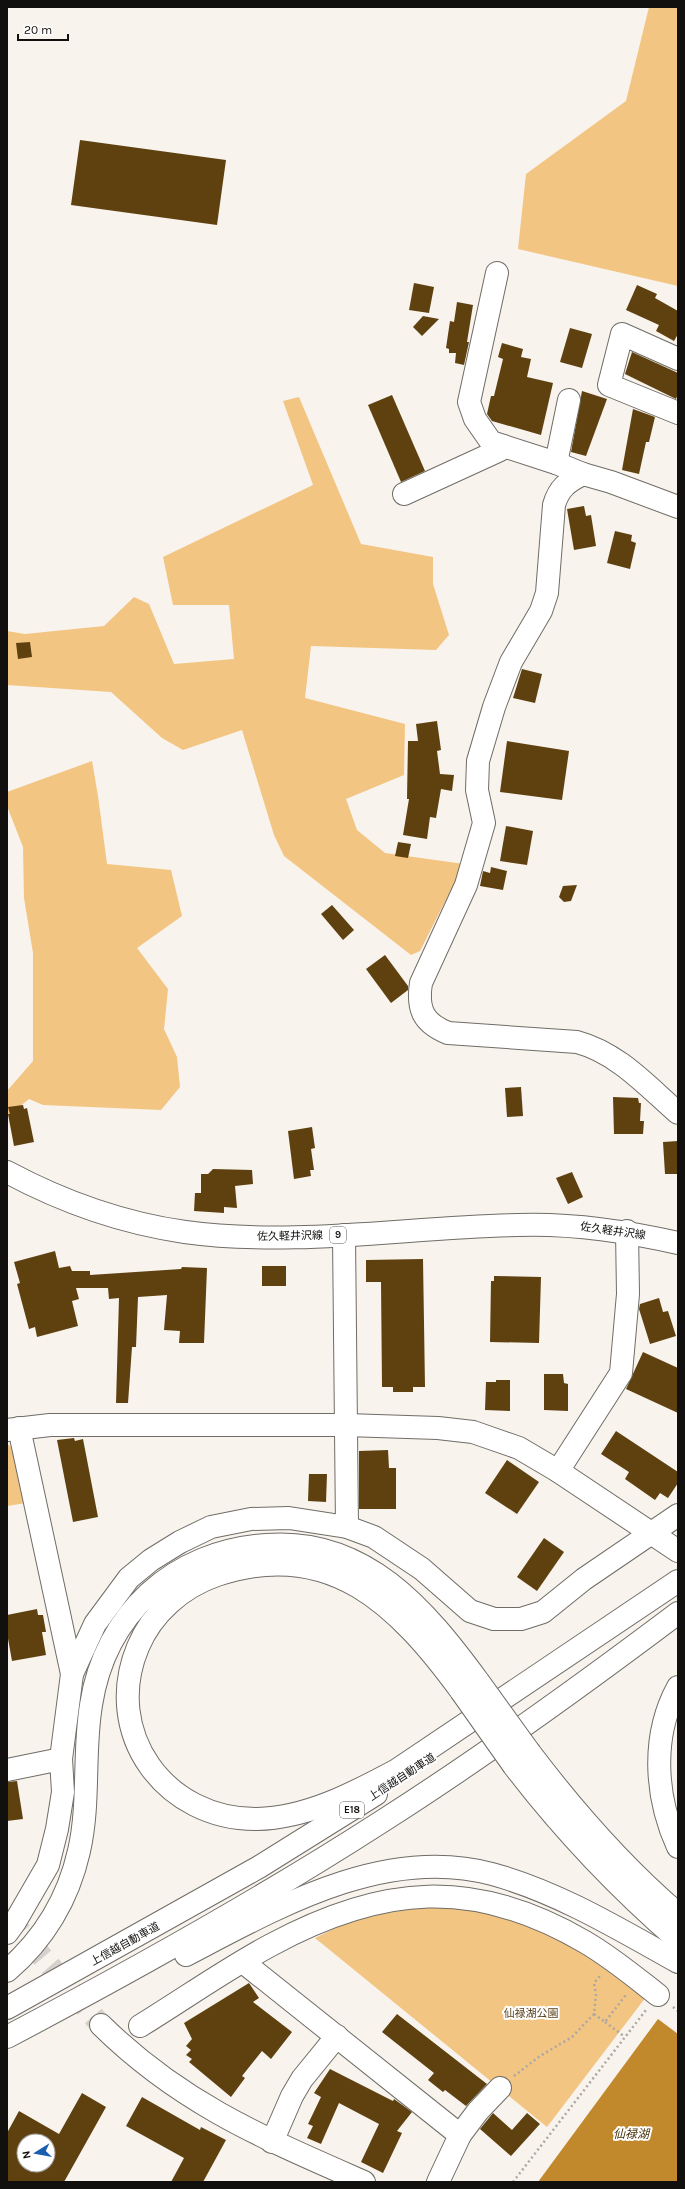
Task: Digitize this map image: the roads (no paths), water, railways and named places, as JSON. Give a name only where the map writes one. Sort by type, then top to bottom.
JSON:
[{"type":"main road","points":[[496,273],[469,402],[475,419],[491,442],[556,463],[582,474],[611,482],[678,507]]},
{"type":"main road","points":[[678,359],[622,334],[609,385],[678,413]]},
{"type":"main road","points":[[556,463],[569,400]]},
{"type":"main road","points":[[404,494],[500,450],[503,446]]},
{"type":"main road","points":[[582,474],[566,483],[557,494],[554,505],[547,593],[541,611],[511,662],[494,707],[478,761],[477,790],[484,823],[466,885],[421,983],[419,996],[422,1010],[427,1020],[437,1028],[448,1033],[573,1041],[588,1045],[621,1063],[678,1113]]},
{"type":"main road","name":"佐久軽井沢線","points":[[7,1172],[56,1196],[108,1215],[185,1232],[244,1236],[344,1235],[518,1225],[581,1226],[627,1231],[678,1243]]},
{"type":"main road","points":[[558,1471],[621,1373],[628,1294],[627,1231]]},
{"type":"main road","points":[[344,1235],[347,1527]]},
{"type":"main road","points":[[72,1674],[13,1429],[50,1425],[346,1425],[438,1428],[473,1432],[519,1448],[558,1471],[666,1542]]},
{"type":"main road","points":[[7,1933],[16,1922],[48,1865],[58,1830],[62,1792],[61,1759],[72,1674],[94,1624],[129,1578],[151,1560],[180,1542],[211,1527],[251,1519],[289,1518],[347,1527],[374,1537],[422,1569],[470,1611],[494,1619],[521,1620],[543,1612],[584,1579],[666,1542],[678,1515]]},
{"type":"main road","points":[[7,1971],[41,1937],[57,1912],[70,1883],[80,1851],[84,1818],[87,1739],[91,1705],[97,1674],[109,1647],[124,1621],[142,1599],[164,1581],[185,1567],[231,1550],[280,1544],[330,1551],[352,1560],[394,1586],[433,1623],[470,1686],[522,1759],[562,1826],[642,1908],[678,1940]]},
{"type":"main road","points":[[470,1686],[437,1658],[412,1630],[388,1607],[362,1588],[337,1575],[311,1567],[284,1564],[257,1565],[233,1570],[210,1578],[189,1588],[171,1601],[146,1630],[134,1660],[127,1689],[129,1714],[139,1747],[153,1771],[167,1787],[182,1798],[219,1815],[259,1819],[303,1812],[358,1791],[397,1770],[678,1581]]},
{"type":"main road","name":"上信越自動車道","points":[[7,2008],[253,1871],[363,1803],[466,1735],[589,1649],[678,1581]]},
{"type":"main road","name":"E18","points":[[7,2037],[164,1952],[380,1823],[486,1752],[603,1670],[678,1614]]},
{"type":"main road","points":[[678,1687],[672,1698],[664,1724],[659,1750],[659,1775],[662,1803],[670,1829],[678,1847]]},
{"type":"main road","points":[[7,1770],[61,1759]]},
{"type":"main road","points":[[522,1759],[578,1814],[633,1873],[678,1914]]},
{"type":"main road","points":[[7,2046],[287,1904],[332,1886],[360,1878],[415,1868],[466,1869],[491,1873],[516,1881],[571,1905],[678,1962]]},
{"type":"main road","points":[[140,2026],[270,1945],[356,1908],[408,1897],[464,1897],[517,1910],[563,1930],[586,1942],[658,1995]]},
{"type":"main road","points":[[243,1962],[460,2135]]},
{"type":"main road","points":[[101,2025],[141,2062],[188,2096],[216,2113],[272,2142],[364,2182]]},
{"type":"main road","points":[[272,2142],[292,2096],[302,2079],[337,2036]]},
{"type":"main road","points":[[438,2182],[460,2135],[478,2111],[500,2088]]},
{"type":"water","name":"仙禄湖","points":[[658,2019],[678,2034],[678,2182],[538,2182]]},
{"type":"tunnel","points":[[7,1916],[101,2025]]},
{"type":"park label","name":"仙禄湖公園","points":[[531,2013]]}]
